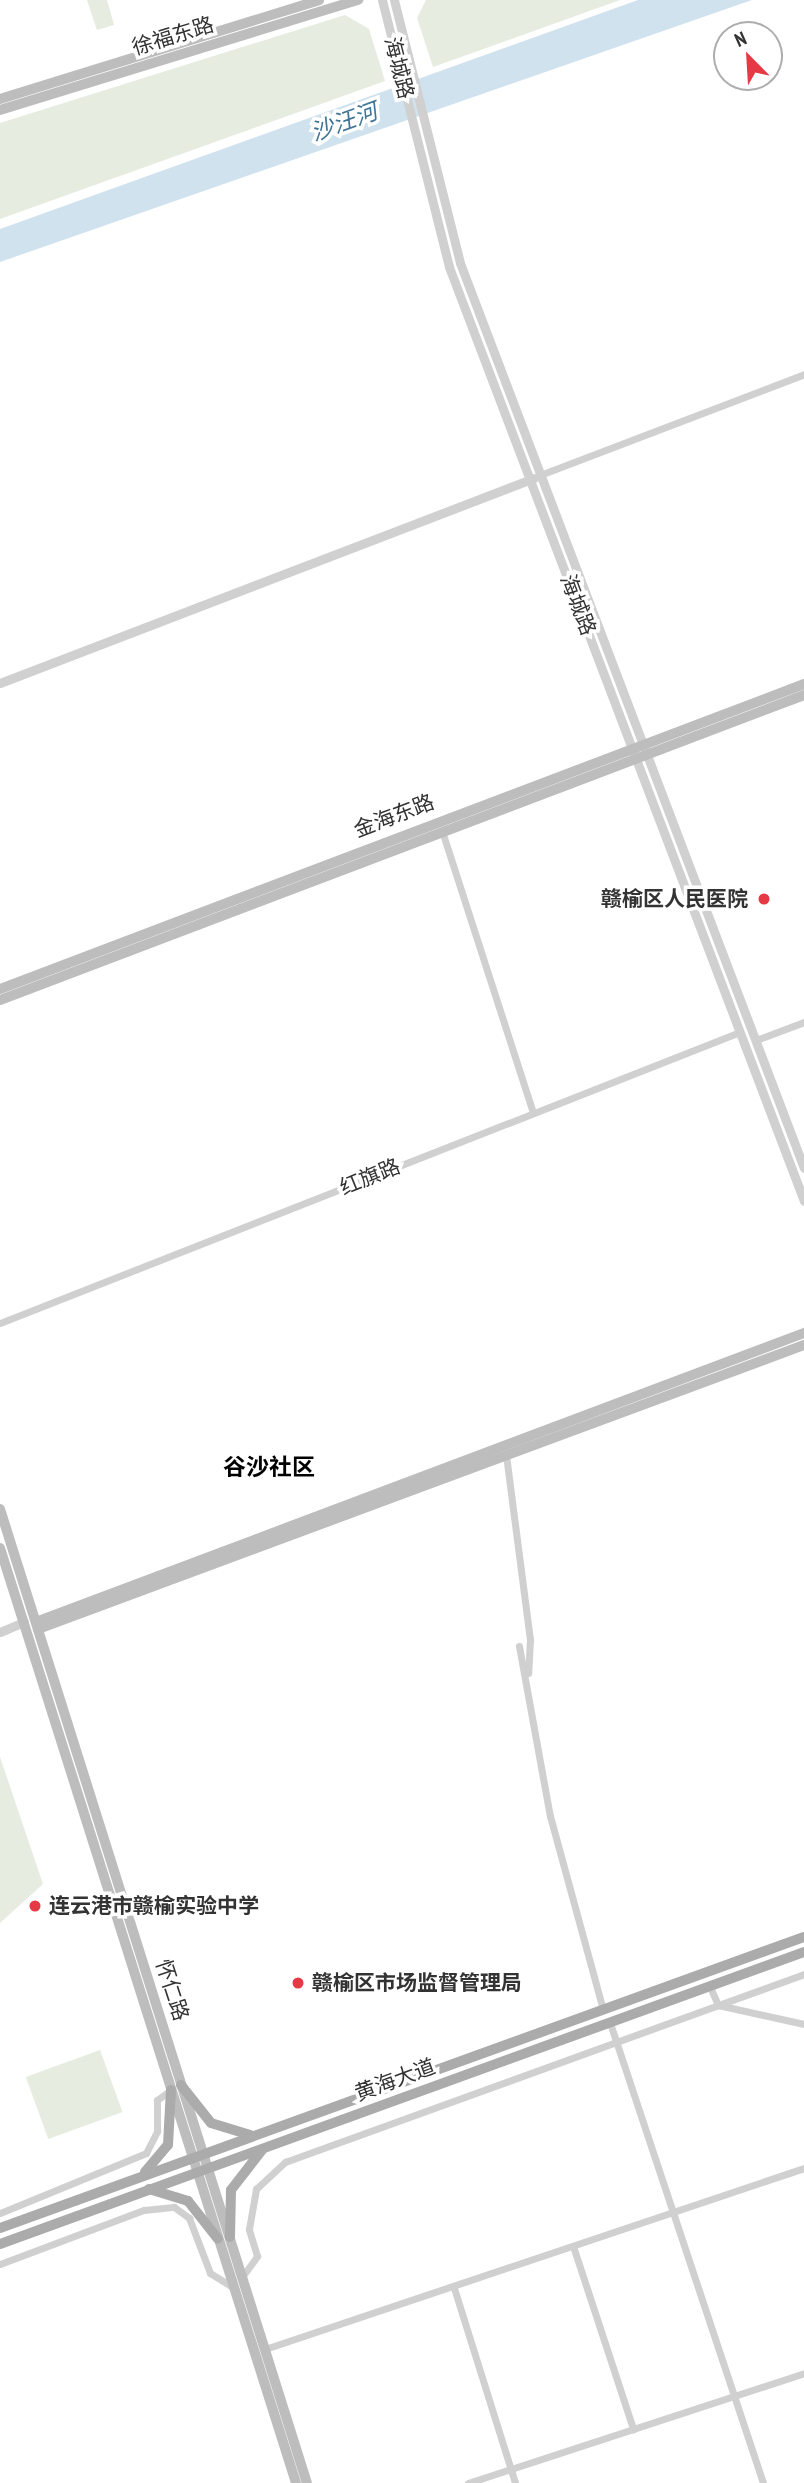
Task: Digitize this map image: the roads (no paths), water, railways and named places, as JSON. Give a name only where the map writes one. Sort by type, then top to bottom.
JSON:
[{"type":"main road","name":"徐福东路","points":[[0,99],[319,0]]},
{"type":"main road","name":"徐福东路","points":[[0,110],[358,0]]},
{"type":"main road","name":"金海东路","points":[[645,749],[804,684]]},
{"type":"main road","name":"金海东路","points":[[0,989],[634,753],[804,695]]},
{"type":"main road","name":"金海东路","points":[[0,1000],[442,831],[634,753]]},
{"type":"main road","points":[[37,1626],[804,1333]]},
{"type":"main road","points":[[37,1626],[804,1345]]},
{"type":"main road","name":"怀仁路","points":[[0,1509],[176,2087]]},
{"type":"main road","name":"怀仁路","points":[[0,1548],[198,2155],[224,2238],[234,2288],[296,2483]]},
{"type":"main road","name":"黄海大道","points":[[0,2228],[142,2174],[804,1937]]},
{"type":"main road","name":"黄海大道","points":[[0,2244],[804,1952]]},
{"type":"main road","points":[[176,2087],[211,2123],[253,2135]]},
{"type":"main road","points":[[142,2174],[168,2145],[176,2087]]},
{"type":"main road","points":[[224,2238],[231,2190],[265,2146]]},
{"type":"main road","points":[[146,2189],[188,2201],[224,2238]]},
{"type":"main road","name":"怀仁路","points":[[224,2238],[242,2277],[307,2483]]},
{"type":"street","name":"海城路","points":[[382,0],[449,267],[804,1201]]},
{"type":"street","name":"海城路","points":[[394,0],[460,263],[804,1168]]},
{"type":"street","points":[[0,683],[804,374]]},
{"type":"street","points":[[442,831],[533,1113]]},
{"type":"street","points":[[756,1040],[804,1021]]},
{"type":"street","name":"红旗路","points":[[0,1323],[740,1031]]},
{"type":"street","points":[[506,1455],[530,1639],[527,1682]]},
{"type":"street","points":[[0,1632],[23,1622]]},
{"type":"street","points":[[519,1646],[550,1816],[603,2010]]},
{"type":"street","points":[[242,2277],[257,2256],[249,2229],[252,2201],[271,2171],[804,1974]]},
{"type":"street","points":[[710,1987],[719,2005]]},
{"type":"street","points":[[719,2005],[804,2024]]},
{"type":"street","points":[[610,2023],[763,2483]]},
{"type":"street","points":[[0,2213],[146,2153],[158,2131],[157,2100],[176,2087]]},
{"type":"street","points":[[265,2349],[454,2288],[804,2168]]},
{"type":"street","points":[[0,2264],[144,2210],[174,2207],[194,2227],[211,2273],[234,2288]]},
{"type":"street","points":[[573,2246],[632,2429]]},
{"type":"street","points":[[454,2288],[515,2483]]},
{"type":"street","points":[[468,2483],[804,2373]]},
{"type":"water","name":"沙汪河","points":[[638,0],[752,0],[0,262],[0,229]]},
{"type":"place","name":"赣榆区人民医院","points":[[764,899]]},
{"type":"place","name":"连云港市赣榆实验中学","points":[[35,1906]]},
{"type":"place","name":"赣榆区市场监督管理局","points":[[298,1983]]},
{"type":"district","name":"谷沙社区","points":[[269,1467]]}]
